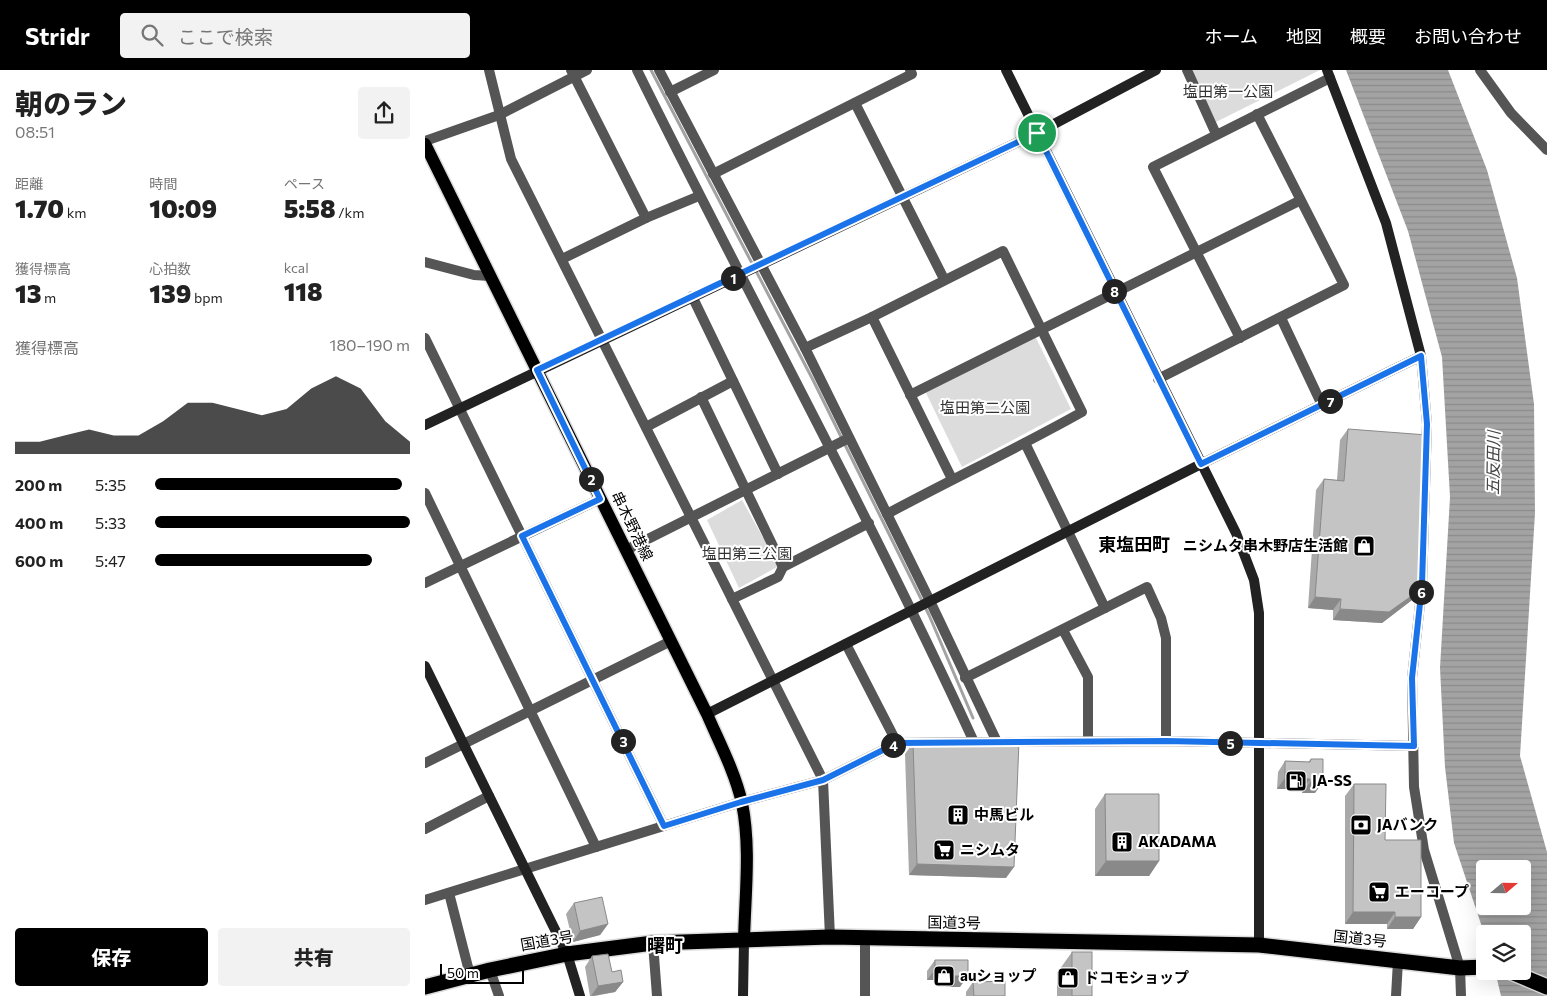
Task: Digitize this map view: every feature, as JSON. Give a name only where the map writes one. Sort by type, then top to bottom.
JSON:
[{"type":"highway","name":"国道3号","points":[[425,987],[490,970],[567,954],[653,943],[831,937],[1259,945],[1460,968],[1476,967]]},
{"type":"highway","points":[[1530,980],[1547,987]]},
{"type":"main road","name":"串木野港線","points":[[425,142],[707,714],[729,766],[741,802],[745,829],[744,941]]},
{"type":"street","points":[[489,70],[511,159],[823,780],[831,937]]},
{"type":"street","points":[[425,142],[499,115],[572,74],[587,70]]},
{"type":"street","points":[[637,70],[739,275],[831,446],[913,610],[974,742]]},
{"type":"street","points":[[659,70],[759,265],[805,348],[930,601],[997,742]]},
{"type":"street","points":[[670,92],[714,70]]},
{"type":"street","points":[[713,174],[912,74],[910,70]]},
{"type":"street","points":[[1006,70],[1114,292],[1236,534],[1254,580],[1259,613],[1257,744],[1259,945]]},
{"type":"street","points":[[425,425],[1037,133],[1156,70]]},
{"type":"street","points":[[1187,70],[1216,134]]},
{"type":"street","points":[[1479,70],[1511,113],[1547,150]]},
{"type":"street","points":[[572,74],[646,218]]},
{"type":"street","points":[[1240,338],[1153,167],[1257,114],[1329,74],[1386,223],[1421,356],[1427,424],[1422,585],[1412,678],[1414,787],[1425,850],[1460,968],[1461,996]]},
{"type":"street","points":[[855,103],[944,279]]},
{"type":"street","points":[[1158,379],[1344,285],[1299,201],[1257,114]]},
{"type":"street","points":[[562,259],[646,218],[699,196]]},
{"type":"street","points":[[910,395],[1299,201]]},
{"type":"street","points":[[805,348],[872,318],[944,279],[1003,251],[1042,328],[1082,412],[1025,443],[952,478],[887,514]]},
{"type":"street","points":[[425,262],[474,275],[490,276]]},
{"type":"street","points":[[692,296],[778,474]]},
{"type":"street","points":[[872,318],[952,478]]},
{"type":"street","points":[[1281,318],[1322,405]]},
{"type":"street","points":[[425,338],[664,826]]},
{"type":"street","points":[[707,714],[1201,464],[1421,356]]},
{"type":"street","points":[[646,427],[733,380]]},
{"type":"street","points":[[701,397],[783,567]]},
{"type":"street","points":[[625,550],[849,438]]},
{"type":"street","points":[[1025,443],[1105,608]]},
{"type":"street","points":[[425,494],[596,847]]},
{"type":"street","points":[[425,583],[600,499]]},
{"type":"street","points":[[732,599],[778,577],[783,567],[869,523]]},
{"type":"street","points":[[965,678],[1147,587],[1161,618],[1166,638],[1166,741]]},
{"type":"street","points":[[1063,630],[1088,677],[1088,741]]},
{"type":"street","points":[[425,763],[671,642]]},
{"type":"street","points":[[846,644],[897,743]]},
{"type":"street","points":[[425,666],[567,954],[580,996]]},
{"type":"street","points":[[425,900],[741,802],[823,780],[897,743],[1166,741],[1414,746]]},
{"type":"street","points":[[425,829],[489,796]]},
{"type":"street","points":[[449,892],[470,975]]},
{"type":"street","points":[[865,939],[865,996]]},
{"type":"street","points":[[743,996],[744,941]]},
{"type":"street","points":[[653,943],[657,996]]},
{"type":"street","points":[[1396,996],[1398,961]]},
{"type":"street","points":[[490,970],[499,996]]},
{"type":"green space","name":"塩田第一公園","points":[[1192,70],[1320,70],[1216,122]]},
{"type":"green space","name":"塩田第二公園","points":[[1035,336],[1071,409],[962,467],[925,391]]},
{"type":"green space","name":"塩田第三公園","points":[[742,500],[779,566],[739,588],[707,520]]},
{"type":"water","name":"五反田川","points":[[1346,70],[1448,70],[1487,170],[1517,278],[1534,404],[1535,513],[1520,756],[1547,852],[1547,996],[1501,996],[1497,980],[1531,980],[1531,925],[1481,925],[1478,915],[1531,915],[1531,860],[1476,860],[1476,909],[1454,843],[1445,767],[1440,668],[1450,497],[1442,357],[1408,231]]},
{"type":"building","name":"ニシムタ串木野店生活館","points":[[1348,429],[1427,435],[1420,590],[1389,612],[1340,609],[1341,599],[1315,597],[1324,479],[1344,481]]},
{"type":"building","name":"中馬ビル","points":[[1019,741],[1014,867],[917,864],[913,743]]},
{"type":"building","points":[[1311,759],[1323,759],[1323,782],[1310,782],[1310,779],[1285,778],[1285,761],[1310,762]]},
{"type":"building","points":[[1354,784],[1386,784],[1385,840],[1421,840],[1421,917],[1395,917],[1395,912],[1353,912]]},
{"type":"building","name":"AKADAMA","points":[[1105,794],[1159,794],[1159,861],[1106,861]]},
{"type":"building","points":[[602,897],[608,924],[580,931],[574,903]]},
{"type":"building","points":[[1072,952],[1092,952],[1092,996],[1072,996]]},
{"type":"building","points":[[608,954],[612,972],[621,970],[623,982],[598,986],[592,956]]},
{"type":"building","points":[[935,960],[968,960],[968,976],[954,976],[954,969],[935,969]]},
{"type":"building","points":[[1005,981],[1005,996],[974,996],[973,982]]},
{"type":"waterway","points":[[651,70],[813,380],[929,615],[973,718]]},
{"type":"place","name":"ニシムタ串木野店生活館","points":[[1364,546]]},
{"type":"place","name":"JA-SS","points":[[1296,781]]},
{"type":"place","name":"中馬ビル","points":[[958,815]]},
{"type":"place","name":"JAバンク","points":[[1361,825]]},
{"type":"place","name":"AKADAMA","points":[[1122,842]]},
{"type":"place","name":"ニシムタ","points":[[944,850]]},
{"type":"place","name":"エーコープ","points":[[1379,892]]},
{"type":"place","name":"auショップ","points":[[944,976]]},
{"type":"place","name":"ドコモショップ","points":[[1068,978]]},
{"type":"district","name":"東塩田町","points":[[1134,545]]},
{"type":"district","name":"曙町","points":[[665,946]]},
{"type":"route","points":[[1037,133],[1114,292],[1201,464],[1421,356],[1427,424],[1422,585],[1412,678],[1414,746],[1166,741],[897,743],[883,748],[823,780],[741,802],[664,826],[522,536],[600,499],[537,370],[603,341],[692,296],[1037,133]]}]
